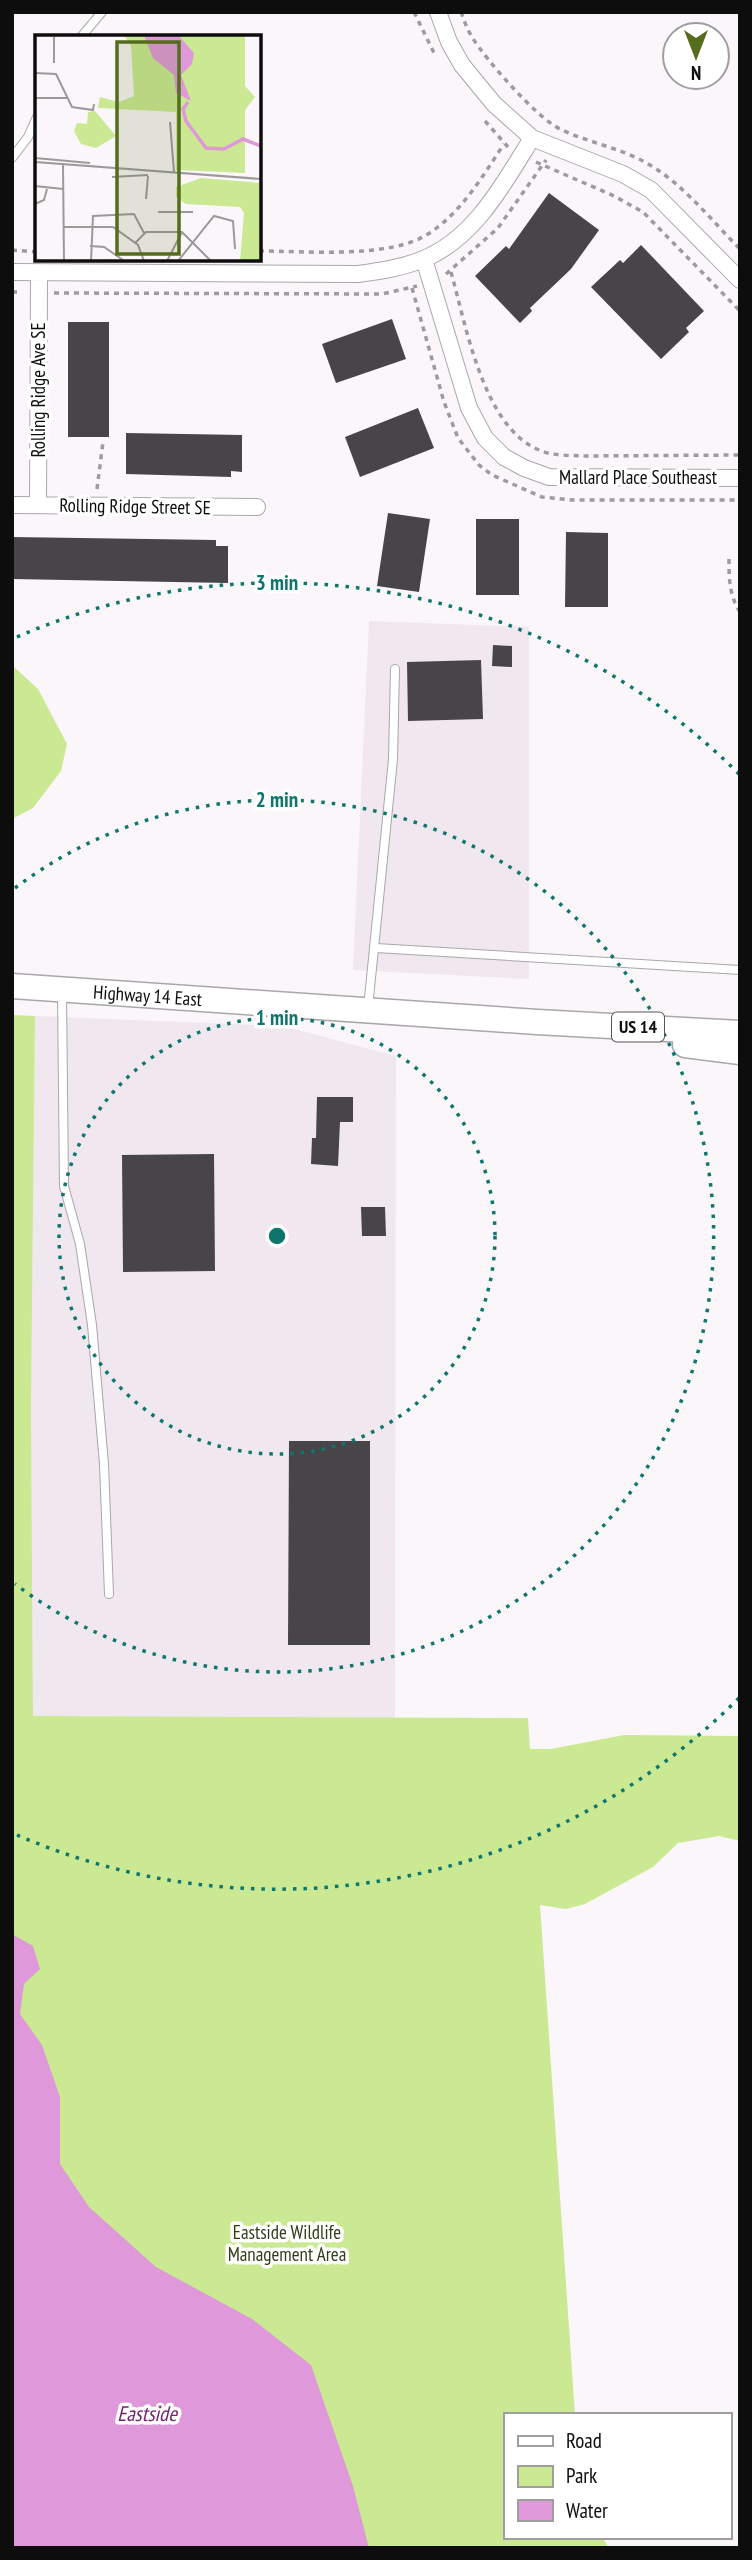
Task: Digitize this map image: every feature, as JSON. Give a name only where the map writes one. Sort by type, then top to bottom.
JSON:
[{"type":"main road","name":"Highway 14 East","points":[[12,986],[537,1022],[740,1033]]},
{"type":"main road","name":"Highway 14 East","points":[[537,1022],[740,1052]]},
{"type":"street","points":[[438,12],[449,42],[462,65],[494,103],[532,138],[623,174],[651,190],[740,280]]},
{"type":"street","points":[[12,272],[358,274],[393,269],[424,259],[458,238],[478,217],[532,138]]},
{"type":"street","name":"Mallard Place Southeast","points":[[424,259],[469,408],[485,438],[504,457],[549,477],[740,478]]},
{"type":"street","name":"Rolling Ridge Ave SE","points":[[38,505],[39,274]]},
{"type":"street","name":"Rolling Ridge Street SE","points":[[12,505],[257,507]]},
{"type":"lane","points":[[83,35],[102,12]]},
{"type":"lane","points":[[12,158],[28,137],[35,121]]},
{"type":"lane","points":[[368,1010],[393,759],[395,669]]},
{"type":"lane","points":[[376,947],[740,970]]},
{"type":"lane","points":[[62,990],[64,1186],[80,1244],[92,1325],[104,1464],[109,1594]]},
{"type":"path","points":[[461,12],[472,37],[502,74],[526,101],[560,129]]},
{"type":"path","points":[[261,251],[368,251],[399,246],[426,235],[448,218],[469,196],[504,144]]},
{"type":"path","points":[[543,166],[614,196],[643,212],[740,311]]},
{"type":"path","points":[[12,250],[35,252]]},
{"type":"path","points":[[451,272],[481,377],[492,402],[505,422],[538,450],[582,456],[740,455]]},
{"type":"path","points":[[39,293],[382,294],[412,288],[444,402],[458,438],[480,465]]},
{"type":"path","points":[[94,506],[103,442]]},
{"type":"path","points":[[727,500],[740,500]]},
{"type":"path","points":[[729,559],[733,601],[740,612]]},
{"type":"shaded area","points":[[369,621],[529,627],[529,979],[353,970]]},
{"type":"shaded area","points":[[35,1016],[283,1026],[396,1056],[395,1719],[33,1716],[31,1408]]},
{"type":"green space","points":[[12,665],[38,689],[67,744],[61,771],[33,808],[12,819]]},
{"type":"green space","name":"Eastside Wildlife Management Area","points":[[12,1015],[35,1016],[31,1408],[33,1716],[528,1718],[530,1749],[551,1749],[624,1735],[740,1736],[740,1841],[719,1836],[678,1843],[653,1867],[585,1904],[566,1909],[540,1905],[575,2413],[504,2413],[504,2539],[603,2539],[609,2548],[12,2548]]},
{"type":"water","name":"Eastside","points":[[12,1934],[33,1946],[40,1969],[24,1984],[20,2014],[42,2045],[60,2097],[60,2164],[89,2207],[156,2267],[252,2319],[311,2365],[353,2486],[369,2548],[12,2548]]},
{"type":"building","points":[[549,193],[599,230],[571,269],[530,308],[532,311],[520,323],[475,276],[506,246],[509,249]]},
{"type":"building","points":[[641,245],[704,311],[686,328],[689,332],[661,359],[591,287],[620,260],[623,263]]},
{"type":"building","points":[[392,319],[406,359],[336,383],[322,344]]},
{"type":"building","points":[[68,322],[109,322],[109,437],[68,437]]},
{"type":"building","points":[[418,408],[434,448],[360,477],[345,437]]},
{"type":"building","points":[[126,433],[242,435],[242,472],[231,471],[231,477],[126,474]]},
{"type":"building","points":[[388,513],[430,519],[419,592],[377,586]]},
{"type":"building","points":[[476,519],[519,519],[519,595],[476,595]]},
{"type":"building","points":[[566,532],[608,533],[608,607],[565,607]]},
{"type":"building","points":[[12,537],[216,540],[216,546],[228,546],[228,583],[12,579]]},
{"type":"building","points":[[493,645],[512,646],[512,667],[492,666]]},
{"type":"building","points":[[481,660],[483,719],[408,721],[407,662]]},
{"type":"building","points":[[317,1097],[353,1097],[353,1122],[340,1122],[338,1166],[311,1164],[312,1138],[316,1138]]},
{"type":"building","points":[[214,1154],[215,1271],[123,1272],[122,1155]]},
{"type":"building","points":[[361,1207],[385,1207],[386,1236],[362,1236]]},
{"type":"building","points":[[289,1441],[370,1441],[370,1645],[288,1645]]}]
